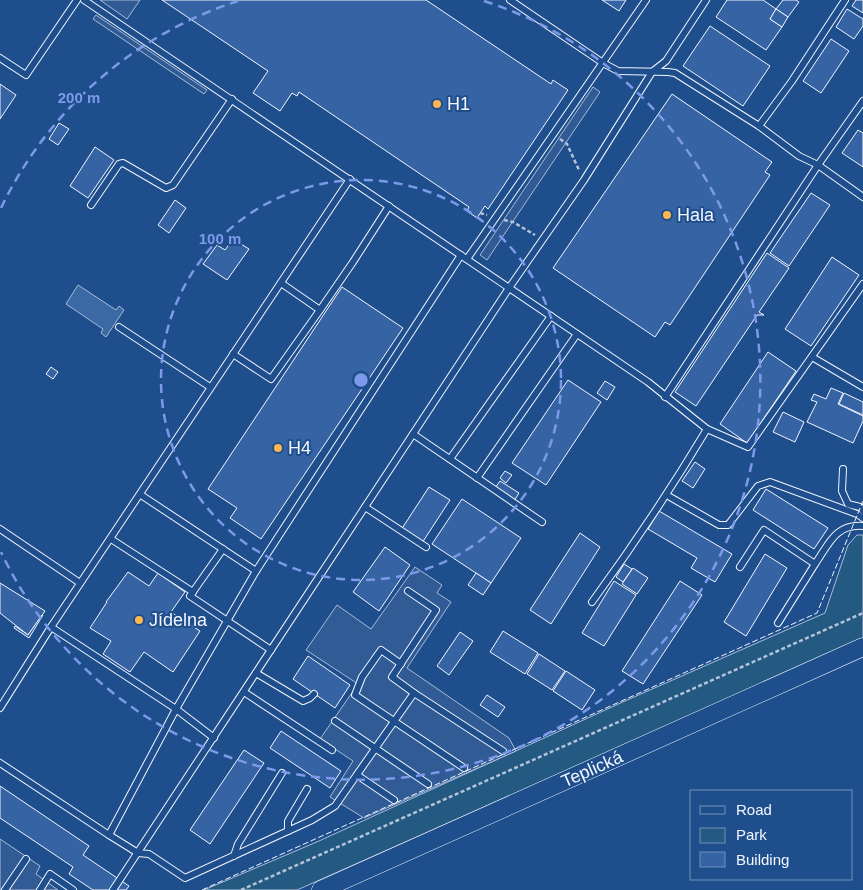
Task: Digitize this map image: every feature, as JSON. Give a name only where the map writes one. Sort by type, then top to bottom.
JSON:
[{"type":"main road","name":"Teplická","points":[[321,890],[863,647]]},
{"type":"lane","points":[[0,58],[26,75],[77,0]]},
{"type":"lane","points":[[84,0],[648,382],[707,429],[748,447],[863,284]]},
{"type":"lane","points":[[510,0],[602,63],[618,71],[675,73],[759,126],[799,156],[818,165],[863,197]]},
{"type":"lane","points":[[467,259],[646,0]]},
{"type":"lane","points":[[113,890],[509,288],[584,180],[652,72],[666,61],[706,0]]},
{"type":"lane","points":[[759,126],[792,81],[845,0]]},
{"type":"lane","points":[[92,205],[120,164],[123,163],[166,188],[173,185],[232,100]]},
{"type":"lane","points":[[665,397],[818,165],[863,101]]},
{"type":"lane","points":[[0,708],[80,583],[141,495],[210,387],[350,179]]},
{"type":"lane","points":[[233,354],[271,379],[353,262],[389,206]]},
{"type":"lane","points":[[109,835],[176,709],[256,571],[461,255]]},
{"type":"lane","points":[[281,283],[320,310]]},
{"type":"lane","points":[[450,459],[551,316]]},
{"type":"lane","points":[[119,327],[210,387]]},
{"type":"lane","points":[[477,478],[577,334]]},
{"type":"lane","points":[[812,357],[863,387]]},
{"type":"lane","points":[[592,602],[676,482],[707,429]]},
{"type":"lane","points":[[413,434],[542,522]]},
{"type":"lane","points":[[842,469],[842,491],[848,504],[860,507],[863,511]]},
{"type":"lane","points":[[670,497],[719,526],[728,525],[758,486],[770,482],[863,518]]},
{"type":"lane","points":[[141,495],[256,571]]},
{"type":"lane","points":[[366,507],[426,547]]},
{"type":"lane","points":[[778,624],[836,533],[852,526],[863,526]]},
{"type":"lane","points":[[0,529],[80,583]]},
{"type":"lane","points":[[740,567],[764,530],[815,564]]},
{"type":"lane","points":[[110,539],[193,592]]},
{"type":"lane","points":[[223,549],[190,596],[271,650]]},
{"type":"lane","points":[[408,591],[436,610],[392,677],[503,751]]},
{"type":"lane","points":[[51,627],[176,709],[214,738]]},
{"type":"lane","points":[[401,664],[381,650],[362,677],[355,695],[464,768]]},
{"type":"lane","points":[[256,673],[303,701],[314,694]]},
{"type":"lane","points":[[244,692],[332,750]]},
{"type":"lane","points":[[0,763],[109,835],[138,853],[149,854],[185,878],[312,820],[335,806],[414,692]]},
{"type":"lane","points":[[336,722],[428,784]]},
{"type":"lane","points":[[234,856],[238,844],[282,773]]},
{"type":"lane","points":[[357,775],[394,800]]},
{"type":"lane","points":[[288,831],[288,821],[307,789]]},
{"type":"lane","points":[[5,890],[26,859]]},
{"type":"lane","points":[[40,890],[50,874],[73,890]]},
{"type":"path","points":[[552,135],[567,144],[584,180]]},
{"type":"path","points":[[480,213],[513,222],[543,240]]},
{"type":"path","points":[[241,890],[863,613]]},
{"type":"green space","points":[[857,535],[863,535],[863,639],[297,890],[204,890],[319,841],[625,701],[825,613],[848,545]]},
{"type":"shaded area","points":[[100,0],[140,0],[127,19]]},
{"type":"shaded area","points":[[96,15],[207,90],[204,94],[93,19]]},
{"type":"shaded area","points":[[593,87],[600,92],[487,260],[480,255]]},
{"type":"shaded area","points":[[78,285],[116,310],[119,306],[124,310],[106,337],[101,333],[103,329],[66,304]]},
{"type":"shaded area","points":[[415,567],[442,585],[437,593],[451,602],[407,668],[509,738],[516,751],[364,818],[330,797],[353,761],[320,739],[358,684],[306,650],[337,605],[371,629]]},
{"type":"shaded area","points":[[0,839],[40,866],[36,874],[58,890],[0,890]]},
{"type":"building","name":"H1","points":[[162,0],[426,0],[551,84],[553,80],[568,90],[488,209],[485,206],[477,218],[467,211],[469,207],[299,92],[297,96],[292,93],[280,111],[253,93],[268,71]]},
{"type":"building","points":[[602,0],[626,0],[619,11]]},
{"type":"building","points":[[727,0],[763,0],[776,9],[770,19],[782,27],[766,50],[716,17]]},
{"type":"building","points":[[783,0],[796,0],[799,2],[788,17],[776,9]]},
{"type":"building","points":[[856,0],[863,0],[863,13],[852,6]]},
{"type":"building","points":[[776,9],[788,17],[782,27],[770,19]]},
{"type":"building","points":[[847,9],[863,19],[863,26],[854,39],[836,27]]},
{"type":"building","points":[[710,26],[770,66],[743,106],[683,66]]},
{"type":"building","points":[[831,39],[849,51],[821,93],[803,81]]},
{"type":"building","points":[[0,84],[16,95],[0,119]]},
{"type":"building","name":"Hala","points":[[672,94],[772,162],[765,172],[770,175],[670,325],[665,322],[655,337],[553,268]]},
{"type":"building","points":[[59,123],[69,129],[58,145],[49,139]]},
{"type":"building","points":[[858,130],[863,133],[863,167],[842,153]]},
{"type":"building","points":[[95,147],[114,160],[88,198],[70,186]]},
{"type":"building","points":[[811,193],[830,205],[789,266],[770,253]]},
{"type":"building","points":[[175,200],[186,208],[169,233],[158,225]]},
{"type":"building","points":[[233,239],[249,249],[227,280],[203,264],[217,245],[225,250]]},
{"type":"building","points":[[767,253],[789,268],[759,312],[764,315],[757,315],[696,406],[675,392]]},
{"type":"building","points":[[832,257],[859,275],[811,346],[785,329]]},
{"type":"building","name":"H4","points":[[342,287],[403,328],[261,539],[230,518],[237,508],[208,489]]},
{"type":"building","points":[[768,352],[796,371],[747,443],[720,424]]},
{"type":"building","points":[[51,367],[58,372],[53,379],[46,374]]},
{"type":"building","points":[[568,380],[601,402],[546,485],[512,463]]},
{"type":"building","points":[[605,381],[615,387],[607,400],[597,393]]},
{"type":"building","points":[[831,388],[843,393],[838,404],[863,416],[863,421],[853,443],[807,422],[817,402],[811,400],[814,394],[826,399]]},
{"type":"building","points":[[844,393],[863,402],[863,415],[839,404]]},
{"type":"building","points":[[783,412],[804,422],[795,442],[773,432]]},
{"type":"building","points":[[695,462],[705,469],[693,488],[682,481]]},
{"type":"building","points":[[505,471],[512,475],[506,483],[500,478]]},
{"type":"building","points":[[500,481],[519,493],[514,501],[495,488]]},
{"type":"building","points":[[429,487],[450,500],[422,543],[401,530]]},
{"type":"building","points":[[766,489],[828,528],[814,549],[753,510]]},
{"type":"building","points":[[462,499],[521,538],[491,583],[432,544]]},
{"type":"building","points":[[659,511],[732,554],[715,582],[691,568],[697,558],[648,529]]},
{"type":"building","points":[[580,533],[600,547],[551,624],[530,610]]},
{"type":"building","points":[[385,547],[410,565],[379,611],[353,592]]},
{"type":"building","points":[[765,554],[787,568],[746,636],[724,622]]},
{"type":"building","points":[[624,564],[632,569],[623,582],[616,577]]},
{"type":"building","points":[[633,568],[648,578],[637,594],[622,584]]},
{"type":"building","name":"Jídelna","points":[[128,572],[149,586],[158,573],[185,592],[171,612],[200,631],[173,672],[144,652],[130,672],[103,654],[111,641],[90,628]]},
{"type":"building","points":[[476,573],[491,583],[483,595],[468,585]]},
{"type":"building","points":[[614,581],[636,595],[604,646],[582,633]]},
{"type":"building","points":[[680,581],[702,595],[643,684],[622,671]]},
{"type":"building","points":[[0,583],[45,611],[28,635],[0,613]]},
{"type":"building","points":[[42,615],[29,638],[14,628],[15,626],[28,635]]},
{"type":"building","points":[[503,631],[538,653],[525,674],[490,652]]},
{"type":"building","points":[[460,632],[473,641],[449,675],[437,666]]},
{"type":"building","points":[[539,654],[565,671],[552,690],[527,674]]},
{"type":"building","points":[[308,656],[350,685],[335,708],[293,679]]},
{"type":"building","points":[[566,671],[595,690],[582,710],[553,691]]},
{"type":"building","points":[[487,695],[505,707],[498,717],[480,705]]},
{"type":"building","points":[[281,731],[341,771],[330,788],[270,748]]},
{"type":"building","points":[[244,750],[264,763],[210,844],[190,830]]},
{"type":"building","points":[[0,786],[89,846],[83,855],[129,886],[126,890],[93,890],[69,874],[73,867],[0,818]]},
{"type":"fence","points":[[202,890],[817,613],[863,501]]},
{"type":"place","name":"H1","points":[[437,104]]},
{"type":"place","name":"Hala","points":[[667,215]]},
{"type":"place","name":"H4","points":[[278,448]]},
{"type":"place","name":"Jídelna","points":[[139,620]]}]
